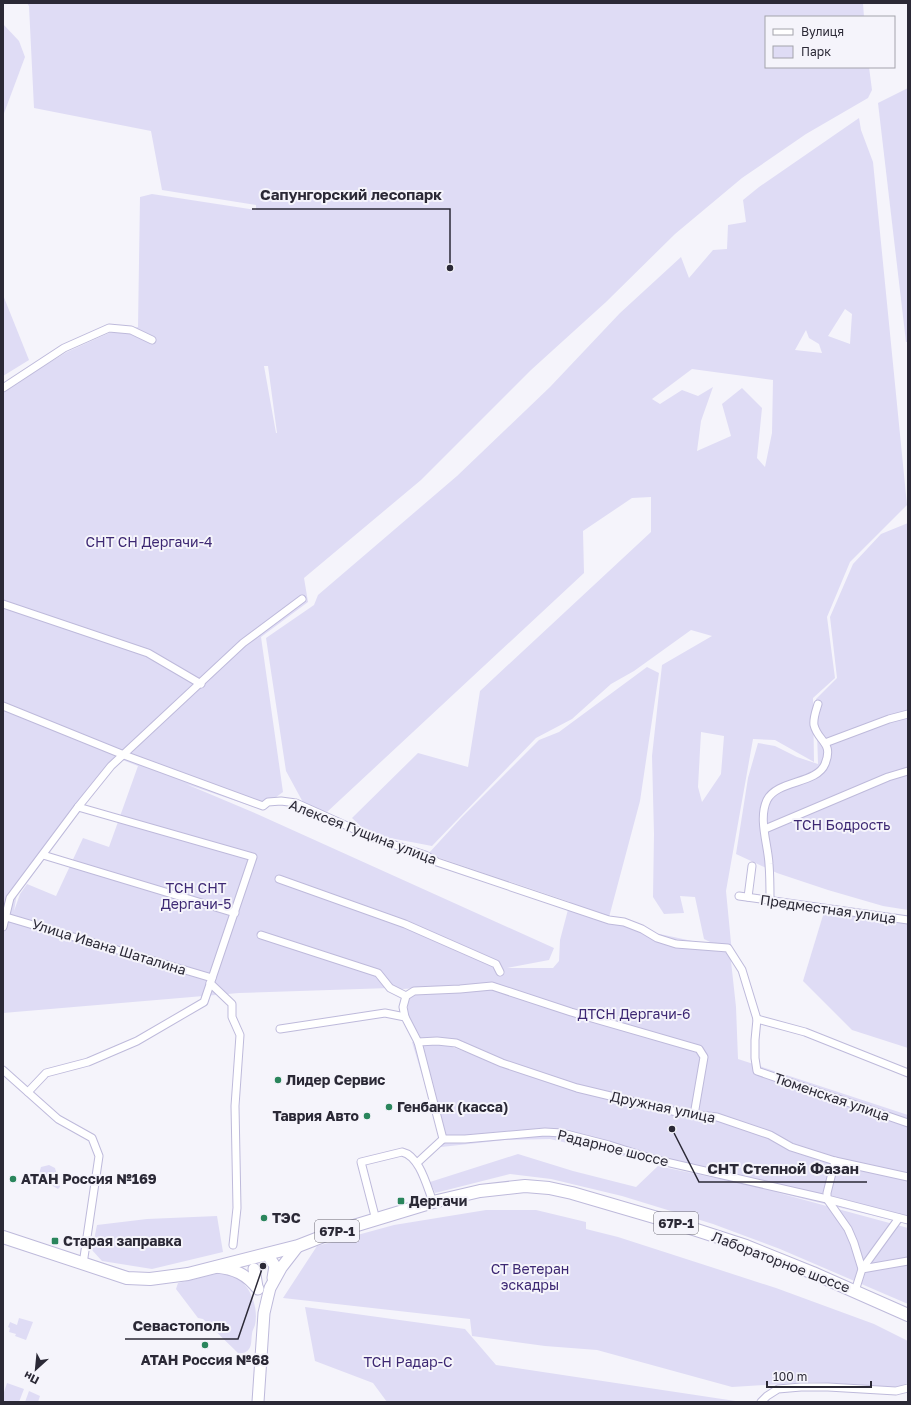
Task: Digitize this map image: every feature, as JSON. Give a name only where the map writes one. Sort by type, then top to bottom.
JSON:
[{"type":"main road","name":"Лабораторное шоссе","points":[[3,1237],[127,1278],[150,1279],[181,1275],[214,1267],[254,1263],[267,1254],[298,1246],[334,1232],[433,1202],[480,1191],[525,1186],[549,1188],[572,1193],[678,1224],[746,1246],[813,1273],[908,1315]]},
{"type":"main road","points":[[270,1288],[287,1259],[298,1246]]},
{"type":"main road","points":[[258,1402],[264,1313],[275,1269],[274,1263],[267,1254]]},
{"type":"main road","points":[[254,1263],[257,1275],[263,1278],[270,1277],[274,1272]]},
{"type":"main road","points":[[254,1263],[264,1313]]},
{"type":"main road","points":[[214,1267],[240,1272],[258,1289]]},
{"type":"street","points":[[3,388],[64,348],[109,328],[131,330],[152,340]]},
{"type":"street","points":[[3,927],[10,898],[78,807],[111,766],[243,642],[302,598]]},
{"type":"street","points":[[3,604],[148,652],[200,684]]},
{"type":"street","points":[[770,900],[765,807],[772,794],[821,770],[826,761],[826,743],[818,735],[814,724],[818,704]]},
{"type":"street","name":"Алексея Гущина улица","points":[[3,706],[124,755],[263,806],[268,802],[281,801],[296,803],[374,838],[425,855],[437,862],[609,920],[624,922],[642,929],[657,938],[676,944],[728,948],[742,970],[757,1019]]},
{"type":"street","points":[[826,743],[889,719],[908,714]]},
{"type":"street","points":[[765,829],[888,777],[908,771]]},
{"type":"street","points":[[28,1092],[46,1073],[88,1062],[137,1041],[204,1002],[253,857],[78,807]]},
{"type":"street","points":[[43,855],[235,913]]},
{"type":"street","name":"Предместная улица","points":[[748,897],[752,866]]},
{"type":"street","points":[[279,879],[405,924],[496,964],[500,972]]},
{"type":"street","name":"Предместная улица","points":[[739,896],[908,920]]},
{"type":"street","name":"Улица Ивана Шаталина","points":[[6,917],[211,981]]},
{"type":"street","points":[[261,935],[378,973],[390,988],[406,996]]},
{"type":"street","points":[[211,981],[232,1004],[232,1017],[240,1035],[235,1106],[237,1208],[233,1245]]},
{"type":"street","points":[[417,1163],[443,1139],[418,1042],[405,1017],[403,1007],[406,996],[414,991],[492,986],[571,1012],[699,1049],[704,1058],[694,1115]]},
{"type":"street","points":[[280,1029],[385,1013],[405,1017]]},
{"type":"street","points":[[757,1019],[804,1032],[908,1073]]},
{"type":"street","name":"Тюменская улица","points":[[757,1019],[754,1040],[757,1071],[908,1123]]},
{"type":"street","name":"Дружная улица","points":[[418,1042],[437,1041],[456,1043],[502,1063],[577,1088],[681,1113],[717,1117],[770,1135],[791,1147],[834,1161],[908,1177]]},
{"type":"street","points":[[3,1070],[58,1119],[92,1138],[98,1156],[84,1264]]},
{"type":"street","name":"Радарное шоссе","points":[[443,1139],[465,1139],[545,1132],[562,1133],[609,1145],[653,1159],[827,1199],[908,1220]]},
{"type":"street","points":[[376,1220],[361,1162],[402,1152],[410,1156],[417,1163],[433,1202]]},
{"type":"street","points":[[834,1161],[827,1199],[848,1229],[862,1269]]},
{"type":"street","points":[[854,1291],[862,1269],[899,1218]]},
{"type":"street","points":[[862,1269],[908,1261]]},
{"type":"street","points":[[761,1402],[778,1389],[801,1387],[896,1391],[908,1388]]},
{"type":"green space","points":[[27,3],[863,3],[864,16],[765,16],[765,68],[869,68],[872,90],[868,98],[806,134],[742,178],[675,234],[606,302],[531,370],[421,480],[304,578],[308,602],[261,637],[283,792],[260,809],[186,784],[257,814],[554,948],[549,960],[507,968],[553,968],[559,961],[560,940],[570,902],[428,854],[461,818],[539,740],[559,732],[647,667],[659,673],[640,801],[608,921],[641,930],[720,947],[704,939],[695,897],[680,896],[684,913],[664,914],[653,897],[654,834],[652,756],[662,665],[712,636],[691,630],[634,671],[611,684],[572,719],[536,738],[432,846],[369,834],[352,818],[418,753],[468,767],[480,691],[651,532],[651,497],[632,498],[583,531],[584,573],[327,812],[305,806],[286,771],[266,638],[314,605],[318,595],[457,476],[550,387],[620,313],[681,257],[689,278],[713,250],[727,249],[728,225],[746,222],[743,200],[759,187],[859,118],[861,130],[873,162],[907,505],[850,562],[827,617],[835,678],[813,698],[814,762],[775,740],[753,739],[726,891],[732,953],[730,952],[736,1007],[738,1059],[908,1115],[908,1224],[775,1192],[908,1228],[908,1304],[780,1249],[713,1224],[622,1196],[551,1179],[510,1174],[435,1193],[430,1182],[518,1154],[573,1171],[636,1187],[658,1166],[744,1184],[550,1139],[505,1140],[441,1147],[431,1105],[412,1042],[428,1043],[418,1041],[407,1015],[409,995],[479,984],[403,989],[390,988],[239,993],[3,1013],[3,390],[67,352],[109,333],[138,327],[140,197],[152,194],[256,210],[256,205],[162,190],[151,131],[34,108],[29,6]],"holes":[[[845,309],[852,314],[850,344],[828,336]],[[806,330],[809,338],[819,344],[822,353],[795,350]],[[264,366],[268,366],[276,433]],[[692,369],[773,380],[772,433],[765,467],[757,458],[762,408],[742,388],[722,404],[731,436],[697,451],[701,421],[713,387],[698,396],[682,390],[660,404],[652,399]],[[701,732],[724,736],[721,774],[702,802],[698,787]],[[115,757],[138,766],[109,847],[83,838],[56,896],[27,884],[20,894],[14,911],[18,887],[88,788]],[[447,1045],[454,1045],[524,1071],[503,1066]]]},
{"type":"green space","points":[[3,24],[19,41],[25,57],[3,116]]},
{"type":"green space","points":[[908,88],[908,342],[906,342],[878,103]]},
{"type":"green space","points":[[3,295],[29,360],[3,376]]},
{"type":"green space","name":"ТСН Бодрость","points":[[908,523],[908,910],[883,906],[828,890],[777,873],[736,854],[748,778],[758,743],[775,746],[797,757],[818,764],[816,699],[837,678],[830,617],[853,564],[881,534]]},
{"type":"green space","points":[[824,912],[908,921],[908,1048],[852,1030],[803,981]]},
{"type":"green space","points":[[49,1165],[55,1168],[60,1187],[58,1189],[42,1180],[39,1174],[41,1167]]},
{"type":"green space","name":"СТ Ветеран эскадры","points":[[486,1210],[536,1210],[586,1222],[586,1229],[618,1237],[776,1288],[874,1324],[908,1341],[908,1383],[897,1387],[812,1382],[732,1387],[597,1350],[545,1346],[472,1336],[470,1319],[283,1298],[317,1246],[394,1225]]},
{"type":"green space","points":[[217,1216],[223,1252],[152,1269],[102,1261],[92,1250],[97,1225],[147,1219]]},
{"type":"green space","points":[[215,1274],[227,1274],[238,1278],[252,1296],[256,1311],[256,1318],[250,1347],[244,1353],[238,1353],[203,1319],[198,1318],[176,1289],[178,1283]]},
{"type":"green space","name":"ТСН Радар-С","points":[[305,1307],[465,1329],[496,1365],[742,1402],[387,1402],[373,1383],[315,1361]]},
{"type":"green space","points":[[19,1318],[33,1322],[26,1340],[9,1332],[10,1328],[8,1327],[10,1322],[17,1325]]},
{"type":"green space","points":[[7,1383],[24,1389],[19,1402],[3,1402],[3,1395]]},
{"type":"green space","points":[[29,1391],[40,1396],[38,1402],[25,1402]]},
{"type":"place","name":"Сапунгорский лесопарк","points":[[450,268]]},
{"type":"place","name":"Лидер Сервис","points":[[278,1080]]},
{"type":"place","name":"Генбанк (касса)","points":[[389,1107]]},
{"type":"place","name":"Таврия Авто","points":[[367,1116]]},
{"type":"place","name":"СНТ Степной Фазан","points":[[672,1129]]},
{"type":"place","name":"АТАН Россия №169","points":[[13,1179]]},
{"type":"place","name":"Дергачи","points":[[401,1201]]},
{"type":"place","name":"ТЭС","points":[[264,1218]]},
{"type":"place","name":"Старая заправка","points":[[55,1241]]},
{"type":"place","name":"Севастополь","points":[[263,1266]]},
{"type":"place","name":"АТАН Россия №68","points":[[205,1345]]},
{"type":"park label","name":"СНТ СН Дергачи-4","points":[[149,542]]},
{"type":"park label","name":"ТСН СНТ Дергачи-5","points":[[196,896]]},
{"type":"park label","name":"ДТСН Дергачи-6","points":[[634,1014]]}]
